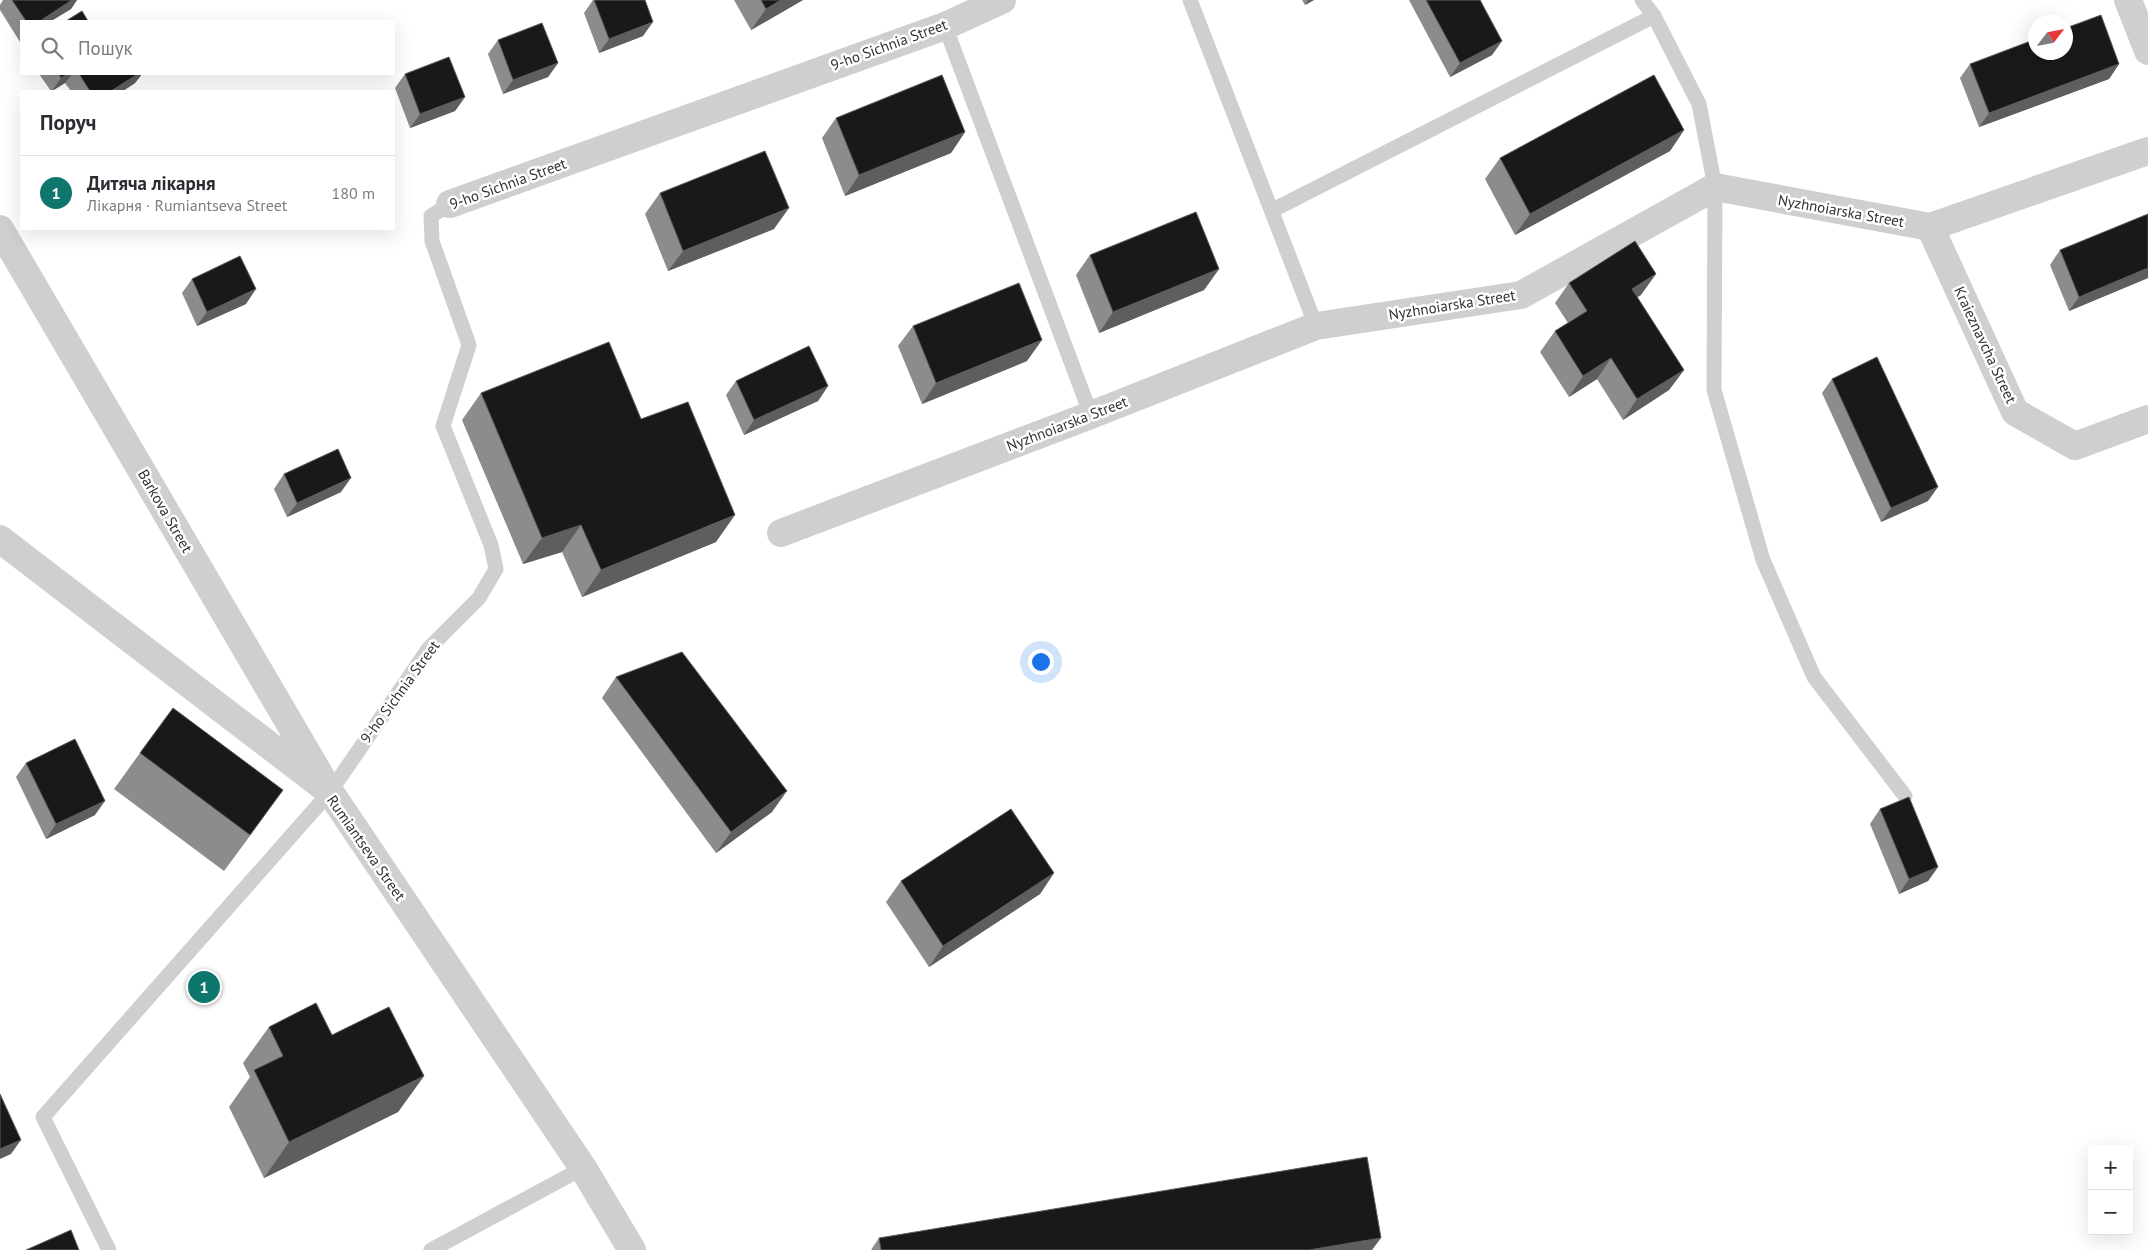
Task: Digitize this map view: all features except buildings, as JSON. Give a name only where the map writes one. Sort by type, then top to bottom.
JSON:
[{"type":"street","name":"9-ho Sichnia Street","points":[[450,204],[945,26],[1002,0]]},
{"type":"street","points":[[2128,0],[2148,51]]},
{"type":"street","name":"Nyzhnoiarska Street","points":[[781,533],[1091,415],[1316,326],[1521,295],[1715,188],[1930,227],[2148,150]]},
{"type":"street","name":"Kraieznavcha Street","points":[[1930,227],[2015,412],[2075,446],[2148,419]]},
{"type":"street","name":"Barkova Street","points":[[0,229],[330,793]]},
{"type":"street","name":"Rumiantseva Street","points":[[0,539],[330,793],[583,1168],[632,1250]]},
{"type":"lane","points":[[1190,0],[1273,210],[1316,326]]},
{"type":"lane","points":[[1642,0],[1654,16],[1699,104],[1715,188],[1714,390],[1763,560],[1814,677],[1905,796]]},
{"type":"lane","points":[[1273,210],[1654,16]]},
{"type":"lane","points":[[945,26],[1091,415]]},
{"type":"lane","name":"9-ho Sichnia Street","points":[[330,793],[428,648],[479,598],[496,569],[491,545],[443,426],[469,345],[432,241],[431,216],[450,204]]},
{"type":"lane","points":[[109,1250],[43,1117],[330,793]]},
{"type":"lane","points":[[431,1250],[583,1168]]},
{"type":"place","name":"Дитяча лікарня","points":[[204,987]]}]
